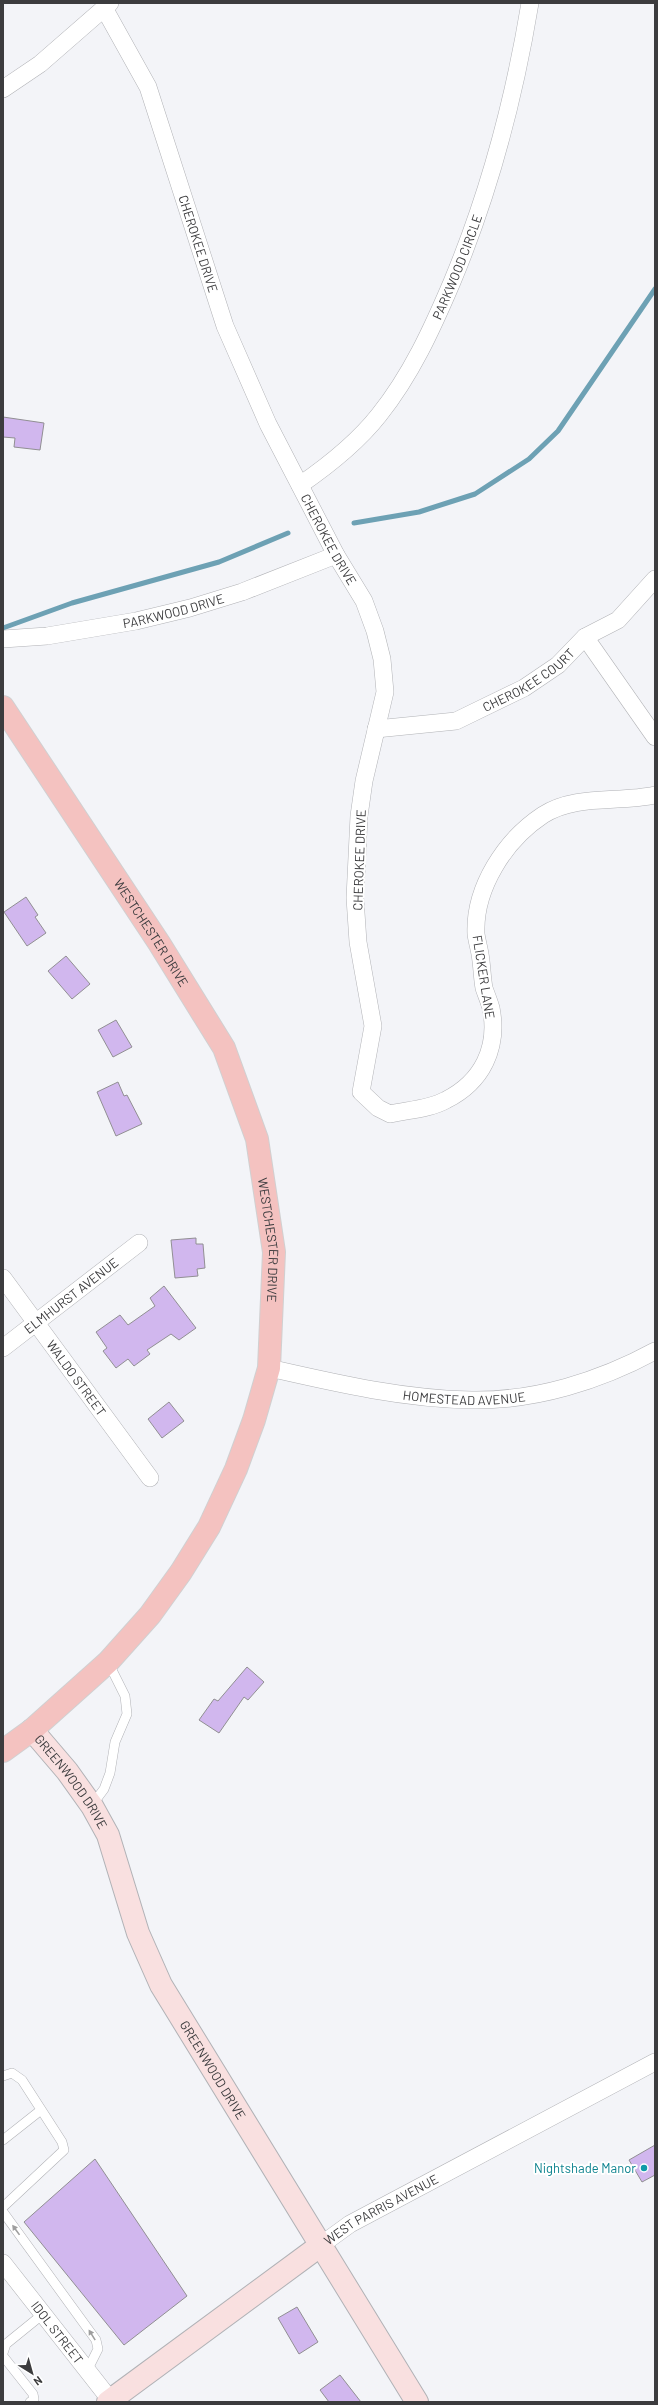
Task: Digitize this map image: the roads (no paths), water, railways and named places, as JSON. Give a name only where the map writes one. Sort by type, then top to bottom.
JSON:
[{"type":"main road","name":"WESTCHESTER DRIVE","points":[[3,707],[159,943],[224,1048],[257,1139],[274,1252],[268,1368],[254,1420],[236,1469],[209,1527],[181,1572],[150,1615],[108,1662],[32,1730],[3,1751]]},
{"type":"street","name":"PARKWOOD CIRCLE","points":[[300,485],[329,464],[361,436],[379,415],[406,376],[432,329],[472,234],[495,164],[519,66],[530,3]]},
{"type":"street","name":"CHEROKEE DRIVE","points":[[107,6],[148,87],[225,326],[268,424],[336,555],[364,601],[378,645],[385,692],[376,729],[359,816],[355,898],[358,942],[373,1026],[366,1072],[361,1084],[361,1092],[366,1098]]},
{"type":"street","points":[[3,89],[40,64],[107,6]]},
{"type":"street","name":"PARKWOOD DRIVE","points":[[3,639],[47,636],[136,621],[190,608],[242,592],[336,555]]},
{"type":"street","name":"CHEROKEE COURT","points":[[376,729],[456,721],[524,688],[558,665],[585,637],[618,620],[655,579]]},
{"type":"street","points":[[585,637],[655,737]]},
{"type":"street","name":"FLICKER LANE","points":[[366,1098],[390,1114],[444,1102],[456,1095],[475,1079],[487,1062],[492,1022],[476,935],[477,914],[493,865],[510,845],[543,814],[568,805],[655,795]]},
{"type":"street","name":"ELMHURST AVENUE","points":[[3,1348],[139,1243]]},
{"type":"street","name":"WALDO STREET","points":[[3,1278],[150,1478]]},
{"type":"street","name":"HOMESTEAD AVENUE","points":[[268,1368],[343,1384],[408,1395],[472,1400],[540,1393],[574,1385],[606,1375],[655,1351]]},
{"type":"street","name":"GREENWOOD DRIVE","points":[[32,1730],[67,1771],[92,1806],[108,1835],[138,1933],[161,1985],[417,2402]]},
{"type":"street","name":"WEST PARRIS AVENUE","points":[[110,2401],[350,2224],[655,2062]]},
{"type":"street","name":"IDOL STREET","points":[[3,2263],[110,2401]]},
{"type":"lane","points":[[92,1806],[104,1790],[110,1773],[115,1742],[127,1714],[125,1696],[108,1662]]},
{"type":"lane","points":[[3,2076],[12,2073],[22,2080],[62,2142],[64,2150],[3,2207]]},
{"type":"lane","points":[[3,2140],[41,2110]]},
{"type":"lane","points":[[3,2212],[96,2340],[98,2349],[87,2371]]},
{"type":"lane","points":[[3,2353],[6,2344],[43,2314]]},
{"type":"lane","points":[[3,2356],[33,2394],[34,2399],[30,2402]]},
{"type":"waterway","points":[[354,523],[419,512],[475,494],[529,459],[558,431],[655,289]]},
{"type":"waterway","points":[[3,628],[72,603],[219,562],[288,533]]},
{"type":"place","name":"Nightshade Manor","points":[[644,2168]]}]
